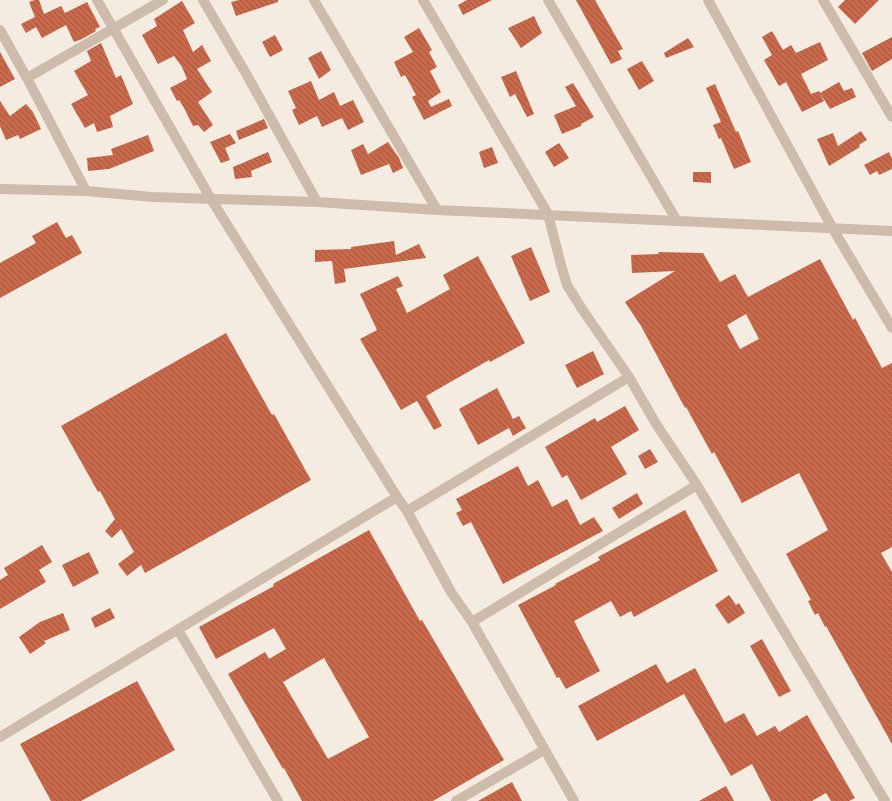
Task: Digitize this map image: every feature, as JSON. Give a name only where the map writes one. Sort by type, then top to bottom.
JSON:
[{"type":"street","points":[[97,0],[211,199],[397,498],[407,511],[451,592],[472,622],[574,801]]},
{"type":"street","points":[[28,78],[163,0]]},
{"type":"street","points":[[203,0],[248,77],[317,202]]},
{"type":"street","points":[[314,0],[437,210]]},
{"type":"street","points":[[423,0],[548,214],[560,266],[567,285],[629,377],[656,424],[697,485],[885,801]]},
{"type":"street","points":[[548,0],[677,221]]},
{"type":"street","points":[[708,0],[833,229],[892,328]]},
{"type":"street","points":[[823,0],[892,117]]},
{"type":"street","points":[[0,30],[28,78],[86,191]]},
{"type":"street","points":[[0,189],[86,191],[152,197],[317,202],[437,210],[892,231]]},
{"type":"street","points":[[407,511],[629,377]]},
{"type":"street","points":[[472,622],[697,485]]},
{"type":"street","points":[[0,737],[397,498]]},
{"type":"street","points":[[178,630],[278,801]]},
{"type":"street","points":[[456,801],[544,750]]},
{"type":"building","points":[[39,0],[44,14],[61,6],[65,13],[87,2],[100,27],[95,29],[96,31],[74,42],[66,25],[42,38],[36,27],[26,33],[21,24],[35,17],[29,2]]},
{"type":"building","points":[[239,0],[278,0],[278,2],[236,16],[231,2]]},
{"type":"building","points":[[467,0],[492,0],[463,15],[458,5]]},
{"type":"building","points":[[576,0],[595,0],[623,49],[618,51],[622,59],[611,64]]},
{"type":"building","points":[[845,0],[879,0],[855,24],[838,7]]},
{"type":"building","points":[[182,1],[195,23],[183,30],[193,52],[202,45],[211,61],[197,69],[212,92],[198,102],[213,125],[204,132],[198,125],[193,126],[184,108],[179,100],[177,101],[170,88],[187,79],[182,67],[174,56],[158,64],[142,35],[157,26],[154,19]]},
{"type":"building","points":[[534,16],[542,33],[521,48],[508,28]]},
{"type":"building","points":[[419,28],[432,50],[429,52],[437,67],[430,71],[441,92],[428,101],[431,107],[449,99],[452,106],[424,120],[412,97],[416,95],[405,75],[401,77],[394,62],[413,52],[404,37]]},
{"type":"building","points":[[772,31],[783,50],[791,45],[796,53],[820,42],[828,60],[801,74],[811,94],[819,91],[824,101],[802,112],[786,82],[779,86],[764,60],[772,55],[762,37]]},
{"type":"building","points":[[275,35],[283,50],[270,57],[262,42]]},
{"type":"building","points":[[892,37],[892,59],[872,71],[862,53]]},
{"type":"building","points":[[688,38],[694,47],[666,58],[664,53]]},
{"type":"building","points":[[101,43],[116,78],[121,75],[133,104],[110,116],[113,127],[97,132],[94,123],[85,128],[71,104],[88,95],[74,71],[91,61],[87,51]]},
{"type":"building","points":[[321,51],[331,70],[319,79],[308,58]]},
{"type":"building","points":[[0,52],[15,79],[0,87]]},
{"type":"building","points":[[642,61],[654,81],[639,90],[627,69]]},
{"type":"building","points":[[516,71],[534,114],[527,117],[515,94],[510,97],[501,77]]},
{"type":"building","points":[[311,81],[319,100],[334,92],[340,106],[353,100],[364,122],[348,130],[342,118],[322,127],[317,116],[299,125],[292,110],[296,108],[288,91]]},
{"type":"building","points":[[839,82],[844,91],[852,88],[856,97],[830,109],[820,93]]},
{"type":"building","points":[[573,83],[594,117],[581,124],[581,126],[562,134],[554,115],[576,106],[565,87]]},
{"type":"building","points":[[715,84],[751,162],[734,169],[721,138],[719,139],[713,125],[721,122],[706,88]]},
{"type":"building","points":[[0,101],[10,116],[26,104],[33,112],[41,129],[20,139],[18,135],[6,140],[0,126]]},
{"type":"building","points":[[264,119],[268,128],[239,140],[236,131]]},
{"type":"building","points":[[861,131],[867,140],[859,145],[860,147],[829,166],[817,139],[833,133],[838,146]]},
{"type":"building","points":[[230,134],[236,143],[225,148],[230,160],[221,163],[210,142]]},
{"type":"building","points":[[148,135],[154,151],[109,169],[88,171],[87,158],[113,155],[111,149]]},
{"type":"building","points":[[388,142],[399,158],[403,168],[393,173],[389,164],[361,175],[351,150],[363,144],[368,154]]},
{"type":"building","points":[[559,143],[569,158],[554,167],[545,152]]},
{"type":"building","points":[[492,147],[498,163],[484,168],[479,152]]},
{"type":"building","points":[[268,152],[272,162],[251,171],[252,177],[235,179],[233,167]]},
{"type":"building","points":[[889,152],[892,159],[892,169],[879,175],[877,171],[870,175],[864,165]]},
{"type":"building","points":[[693,172],[711,172],[711,183],[693,182]]},
{"type":"building","points":[[57,222],[66,238],[72,235],[82,253],[0,298],[0,263],[36,243],[32,236]]},
{"type":"building","points":[[394,241],[396,255],[419,244],[426,258],[344,269],[346,282],[335,284],[332,261],[315,262],[315,250],[351,249],[351,247]]},
{"type":"building","points":[[531,247],[550,292],[530,301],[511,256]]},
{"type":"building","points":[[658,252],[703,253],[720,282],[735,274],[748,297],[820,259],[853,320],[855,318],[882,368],[892,363],[892,547],[881,553],[892,572],[892,744],[826,626],[825,627],[818,613],[815,615],[808,601],[811,600],[786,554],[828,530],[799,473],[742,503],[714,452],[712,454],[686,407],[685,408],[641,326],[625,302],[675,271],[632,273],[631,255],[659,254]],"holes":[[[746,314],[759,339],[740,349],[727,325]]]},
{"type":"building","points":[[478,256],[525,343],[490,362],[489,360],[426,396],[442,426],[434,430],[417,401],[401,410],[360,339],[377,330],[360,294],[398,276],[403,286],[396,289],[407,313],[450,289],[443,275]]},
{"type":"building","points":[[226,333],[272,415],[274,414],[311,480],[145,573],[141,565],[127,576],[118,564],[134,552],[121,529],[112,538],[105,531],[115,519],[61,426]]},
{"type":"building","points":[[593,351],[604,374],[577,388],[565,365]]},
{"type":"building","points":[[497,388],[513,419],[519,416],[526,428],[513,436],[509,428],[478,445],[459,409]]},
{"type":"building","points":[[625,406],[639,430],[611,447],[627,474],[581,500],[567,475],[562,478],[545,447],[595,418],[597,422]]},
{"type":"building","points":[[650,449],[658,462],[645,469],[638,456]]},
{"type":"building","points":[[518,466],[528,486],[538,480],[552,507],[567,499],[580,525],[594,517],[603,531],[503,584],[471,522],[463,526],[456,513],[462,510],[456,499]]},
{"type":"building","points":[[637,493],[643,504],[619,519],[612,508]]},
{"type":"building","points":[[685,510],[718,571],[634,617],[631,611],[620,617],[611,601],[574,621],[600,671],[566,689],[559,677],[557,678],[518,605],[600,560],[598,557]]},
{"type":"building","points":[[369,530],[420,621],[422,620],[504,760],[433,801],[302,801],[228,674],[265,652],[269,659],[286,649],[274,628],[216,659],[199,627],[274,586],[273,584]],"holes":[[[324,658],[369,737],[328,759],[283,682]]]},
{"type":"building","points":[[42,545],[52,562],[39,570],[46,582],[0,609],[0,580],[8,575],[4,568]]},
{"type":"building","points":[[89,552],[99,573],[73,587],[62,565]]},
{"type":"building","points":[[729,595],[736,605],[739,603],[745,613],[728,624],[715,605]]},
{"type":"building","points":[[110,608],[115,618],[95,628],[91,618]]},
{"type":"building","points":[[63,613],[70,630],[44,641],[46,643],[30,654],[19,637],[40,622]]},
{"type":"building","points":[[762,639],[791,691],[779,697],[750,646]]},
{"type":"building","points":[[656,664],[667,683],[695,668],[725,723],[744,713],[757,736],[775,726],[779,732],[807,715],[855,798],[849,801],[831,801],[826,793],[812,801],[771,801],[752,764],[731,776],[684,694],[597,741],[578,706]]},
{"type":"building","points":[[137,681],[175,750],[81,801],[51,801],[20,744]]},
{"type":"building","points":[[512,782],[522,801],[478,801]]},
{"type":"building","points":[[726,786],[734,801],[699,801]]}]
